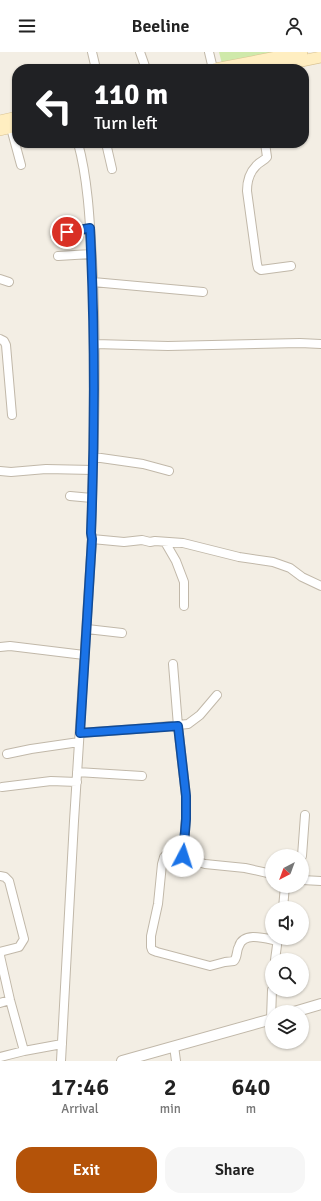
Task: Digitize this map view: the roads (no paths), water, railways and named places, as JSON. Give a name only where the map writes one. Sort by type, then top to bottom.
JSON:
[{"type":"main road","points":[[240,64],[302,52]]},
{"type":"main road","points":[[287,64],[321,57]]},
{"type":"main road","points":[[0,121],[12,118]]},
{"type":"street","points":[[92,52],[95,64]]},
{"type":"street","points":[[140,52],[144,64]]},
{"type":"street","points":[[209,52],[213,64]]},
{"type":"street","points":[[9,128],[12,138]]},
{"type":"street","points":[[15,148],[20,165]]},
{"type":"street","points":[[61,1061],[92,539],[94,457],[95,344],[93,282],[90,228],[83,168],[79,148]]},
{"type":"street","points":[[107,148],[112,169]]},
{"type":"street","points":[[266,148],[267,157],[257,165],[247,184],[257,264],[258,268],[261,270],[290,266]]},
{"type":"street","points":[[55,234],[90,228]]},
{"type":"street","points":[[58,256],[91,254]]},
{"type":"street","points":[[0,279],[9,282]]},
{"type":"street","points":[[93,282],[203,292]]},
{"type":"street","points":[[0,339],[4,341],[6,345],[12,415]]},
{"type":"street","points":[[95,344],[168,346],[300,343],[321,344]]},
{"type":"street","points":[[94,457],[143,464],[169,471]]},
{"type":"street","points":[[0,472],[46,469],[93,470]]},
{"type":"street","points":[[70,496],[92,498]]},
{"type":"street","points":[[92,539],[124,542],[142,540],[150,542],[183,543],[239,557],[273,562],[290,568],[302,577],[321,586]]},
{"type":"street","points":[[165,542],[176,561],[184,582],[184,606]]},
{"type":"street","points":[[86,629],[122,633]]},
{"type":"street","points":[[0,647],[10,646],[84,655]]},
{"type":"street","points":[[173,664],[186,796],[183,856]]},
{"type":"street","points":[[80,733],[188,724],[200,715],[218,695]]},
{"type":"street","points":[[7,754],[79,742]]},
{"type":"street","points":[[77,772],[142,776]]},
{"type":"street","points":[[2,787],[51,782],[77,782]]},
{"type":"street","points":[[303,849],[305,815]]},
{"type":"street","points":[[265,872],[245,868],[205,864],[170,851],[164,857],[158,904],[151,936],[151,947],[152,950],[157,952],[210,966],[234,961],[237,955],[238,946],[245,939],[255,937],[265,938]]},
{"type":"street","points":[[0,876],[5,877],[9,881],[24,939],[19,947],[0,952]]},
{"type":"street","points":[[309,880],[321,881]]},
{"type":"street","points":[[0,956],[24,1051]]},
{"type":"street","points":[[0,1003],[10,1000]]},
{"type":"street","points":[[309,1008],[321,1004]]},
{"type":"street","points":[[122,1061],[265,1021]]},
{"type":"street","points":[[0,1057],[62,1044]]},
{"type":"street","points":[[174,1046],[176,1061]]}]
